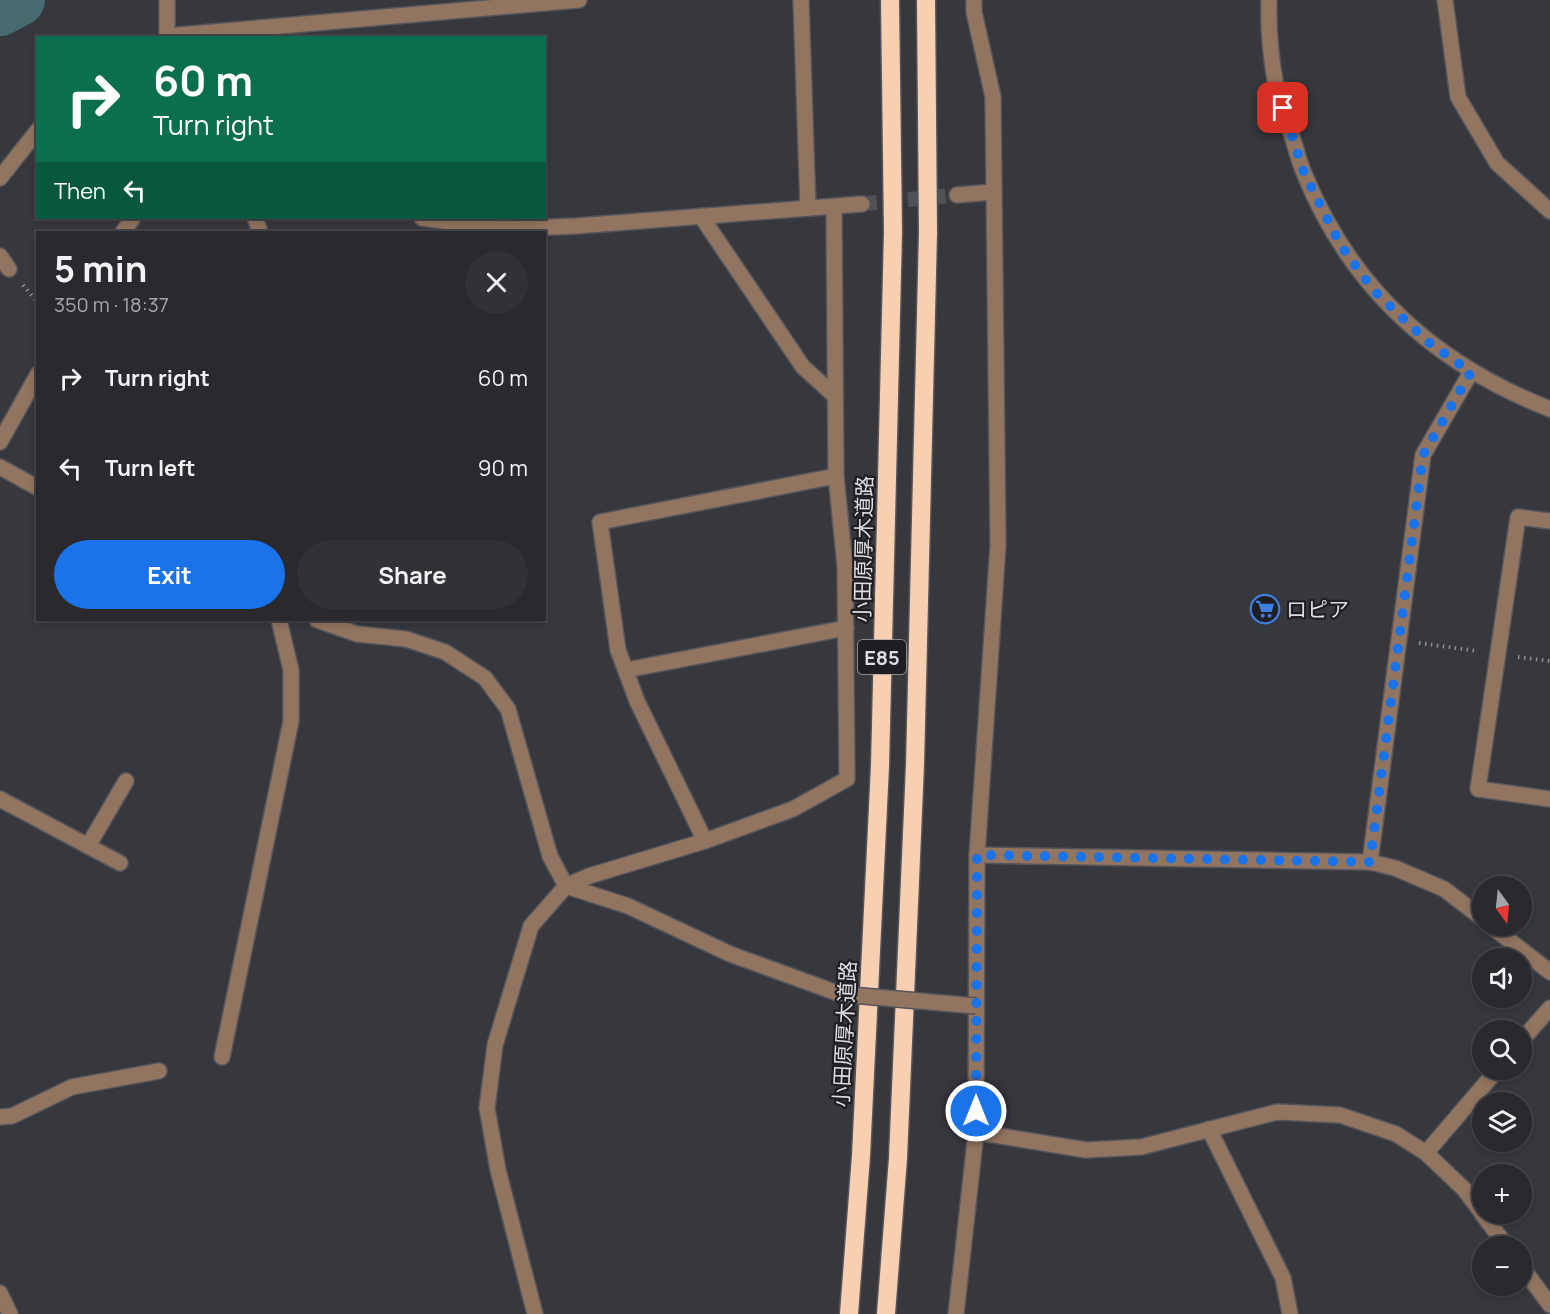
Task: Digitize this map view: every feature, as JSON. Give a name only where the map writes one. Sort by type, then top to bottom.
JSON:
[{"type":"highway","name":"小田原厚木道路","points":[[849,1314],[861,1156],[880,766],[893,232],[890,0]]},
{"type":"highway","name":"E85","points":[[886,1314],[898,1158],[915,765],[928,232],[926,0]]},
{"type":"street","points":[[167,0],[167,36]]},
{"type":"street","points":[[178,36],[579,0]]},
{"type":"street","points":[[801,0],[808,208]]},
{"type":"street","points":[[956,1314],[976,1132],[977,855],[998,545],[993,97],[974,12],[974,0]]},
{"type":"street","points":[[1269,0],[1268,17],[1276,87],[1304,173],[1341,246],[1374,291],[1428,342],[1471,372],[1550,409]]},
{"type":"street","points":[[1445,0],[1444,7],[1458,97],[1497,163],[1550,211]]},
{"type":"street","points":[[0,178],[36,133]]},
{"type":"street","points":[[957,195],[993,192]]},
{"type":"street","points":[[429,219],[500,229],[862,204]]},
{"type":"street","points":[[535,1314],[498,1170],[487,1108],[495,1045],[531,926],[566,886],[590,876],[705,841],[794,809],[847,779],[845,566],[836,476],[834,207]]},
{"type":"street","points":[[701,216],[803,367],[835,396]]},
{"type":"street","points":[[1370,862],[1423,455],[1471,372]]},
{"type":"street","points":[[0,442],[36,378]]},
{"type":"street","points":[[0,466],[36,487]]},
{"type":"street","points":[[705,841],[637,701],[618,650],[600,522],[836,476]]},
{"type":"street","points":[[1550,521],[1518,517],[1478,789],[1550,799]]},
{"type":"street","points":[[222,1057],[291,721],[291,670],[279,621]]},
{"type":"street","points":[[325,621],[352,625],[357,634],[406,639],[445,652],[485,678],[508,709],[550,856],[566,886],[628,906],[730,954],[840,994],[976,1006]]},
{"type":"street","points":[[626,670],[846,628]]},
{"type":"street","points":[[88,846],[126,781]]},
{"type":"street","points":[[0,799],[120,863]]},
{"type":"street","points":[[977,855],[1370,862],[1395,868],[1444,889],[1472,910]]},
{"type":"street","points":[[1504,936],[1550,972]]},
{"type":"street","points":[[1532,1028],[1550,1008]]},
{"type":"street","points":[[0,1117],[12,1116],[72,1087],[159,1071]]},
{"type":"street","points":[[1425,1153],[1488,1080]]},
{"type":"street","points":[[976,1132],[1086,1150],[1141,1148],[1277,1112],[1340,1115],[1396,1134],[1425,1153],[1464,1189],[1472,1200]]},
{"type":"street","points":[[1209,1129],[1283,1278],[1290,1314]]},
{"type":"street","points":[[1490,1224],[1499,1236]]},
{"type":"street","points":[[1532,1281],[1550,1305]]},
{"type":"street","points":[[0,1293],[10,1314]]},
{"type":"path","points":[[1418,643],[1479,651]]},
{"type":"path","points":[[1518,657],[1550,661]]},
{"type":"waterway","points":[[0,10],[19,0]]},
{"type":"tunnel","points":[[862,204],[957,195]]},
{"type":"place","name":"ロピア","points":[[1265,609]]},
{"type":"route","points":[[976,1111],[977,855],[1370,862],[1423,455],[1471,372],[1428,342],[1374,291],[1341,246],[1304,173],[1283,108]]}]
